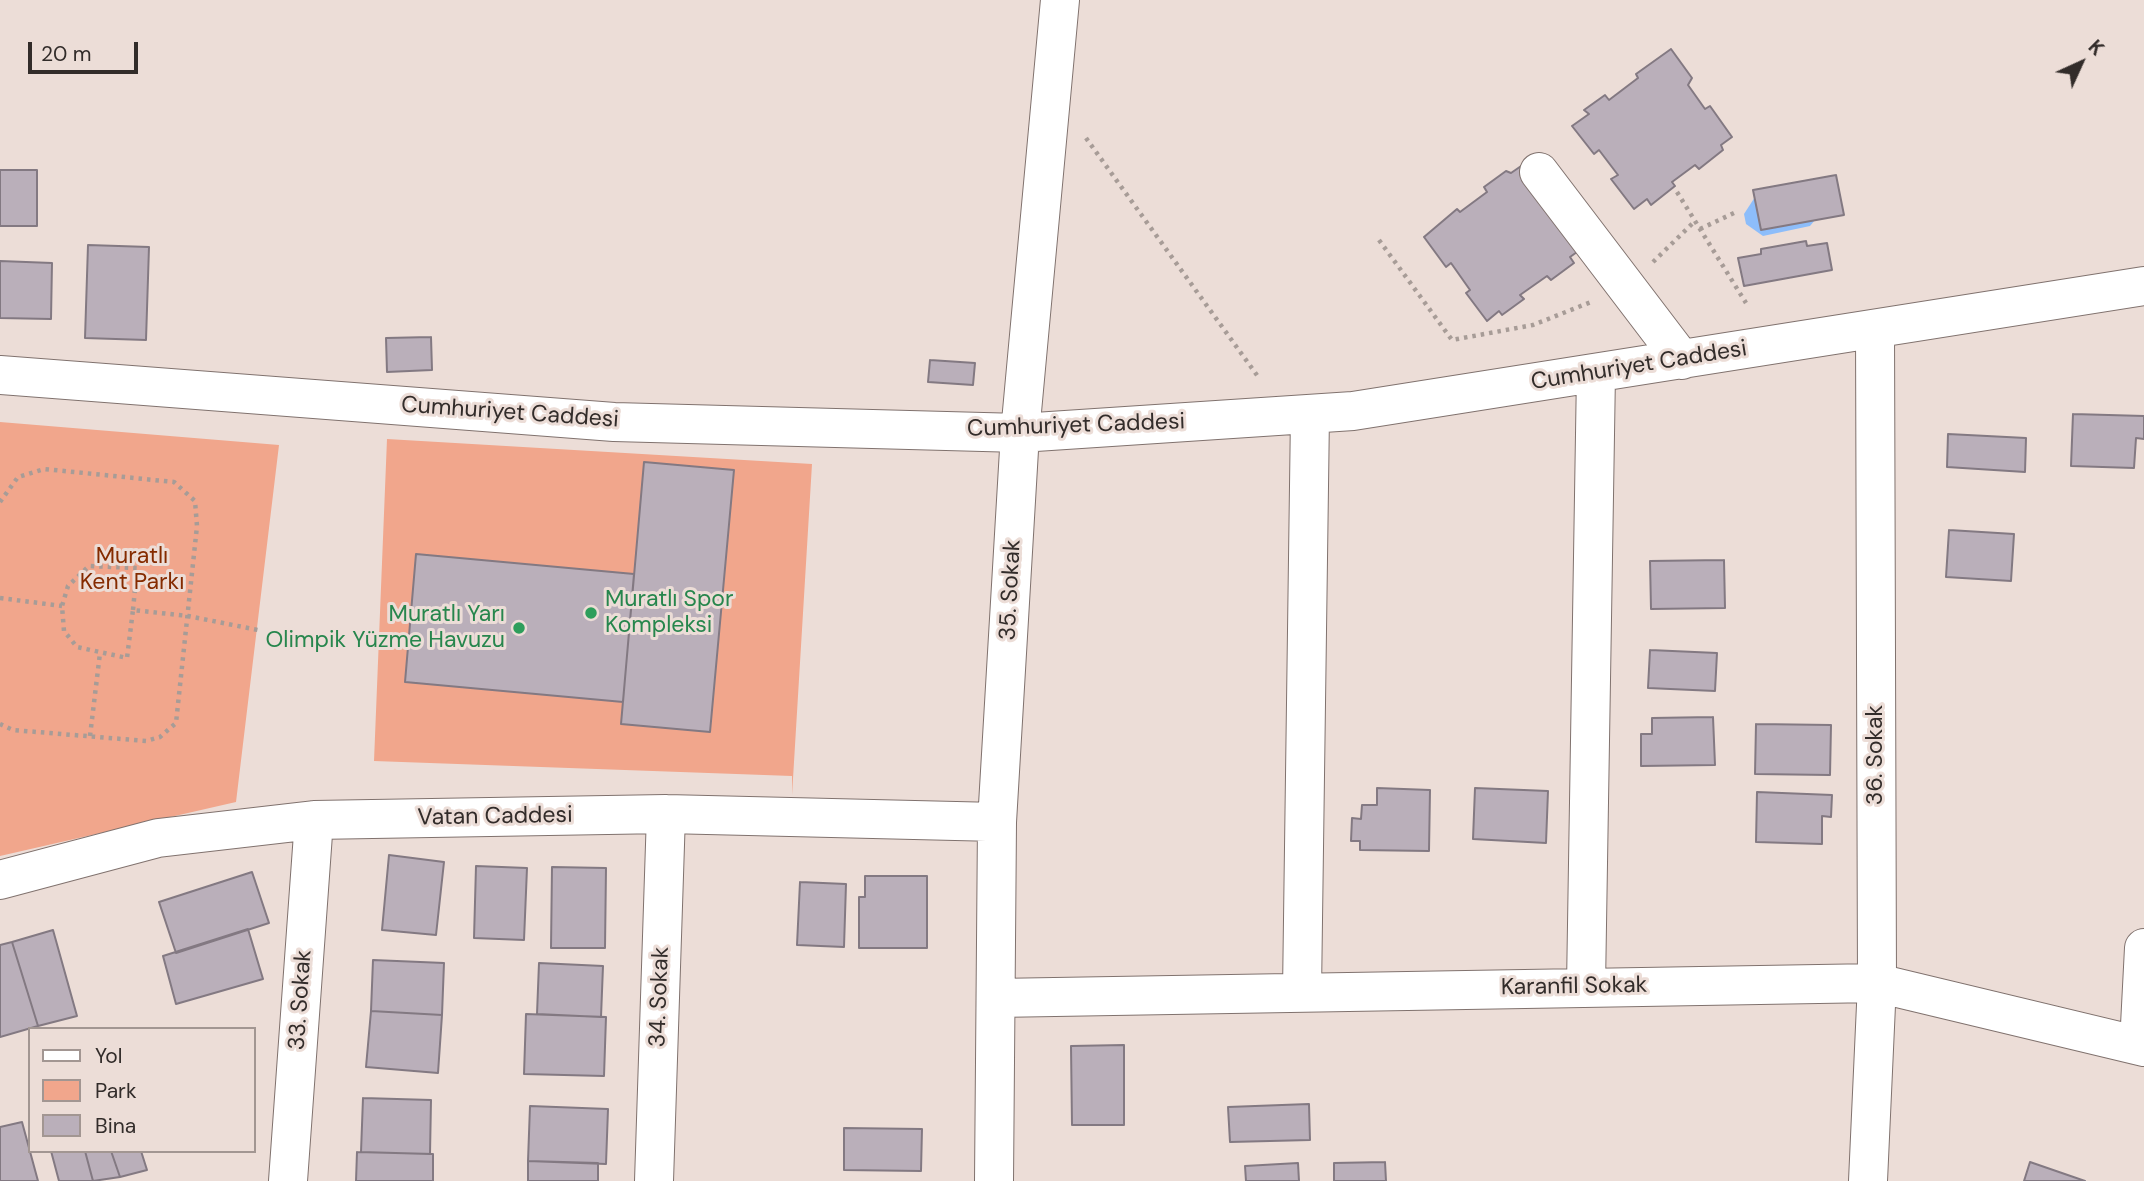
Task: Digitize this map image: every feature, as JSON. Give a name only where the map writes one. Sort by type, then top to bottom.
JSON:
[{"type":"street","name":"35. Sokak","points":[[994,1181],[997,822],[1020,433],[1060,0]]},
{"type":"street","points":[[1539,172],[1682,360]]},
{"type":"street","name":"Cumhuriyet Caddesi","points":[[0,375],[614,422],[1020,433],[1353,411],[2144,286]]},
{"type":"street","name":"36. Sokak","points":[[1868,1181],[1877,983],[1875,329]]},
{"type":"street","points":[[1586,986],[1596,373]]},
{"type":"street","points":[[1298,415],[1302,992]]},
{"type":"street","name":"Vatan Caddesi","points":[[0,880],[158,838],[314,820],[666,814],[997,822]]},
{"type":"street","name":"34. Sokak","points":[[654,1181],[666,814]]},
{"type":"street","name":"33. Sokak","points":[[280,1179],[314,820]]},
{"type":"street","points":[[2141,1046],[2144,948]]},
{"type":"street","name":"Karanfil Sokak","points":[[996,998],[1877,983],[2141,1046]]},
{"type":"path","points":[[1051,90],[1298,415]]},
{"type":"path","points":[[1677,192],[1746,303]]},
{"type":"path","points":[[1700,229],[1734,213]]},
{"type":"path","points":[[1379,240],[1452,340],[1533,325],[1628,288],[1695,221]]},
{"type":"path","points":[[0,502],[18,477],[44,469],[174,482],[195,501],[197,526],[176,723],[160,737],[146,741],[13,730],[0,724]]},
{"type":"path","points":[[89,566],[137,568],[127,659],[77,647],[64,631],[62,606],[68,586],[89,566]]},
{"type":"path","points":[[0,598],[62,606]]},
{"type":"path","points":[[133,610],[188,616],[258,630]]},
{"type":"path","points":[[90,736],[100,653]]},
{"type":"green space","name":"Muratlı Kent Parkı","points":[[0,422],[279,445],[236,802],[0,856]]},
{"type":"green space","name":"Muratlı Spor Kompleksi","points":[[387,439],[812,464],[792,795],[792,776],[374,761]]},
{"type":"water","points":[[1755,197],[1820,214],[1810,226],[1763,236],[1746,224],[1744,214]]},
{"type":"building","points":[[1671,49],[1692,78],[1688,85],[1705,109],[1710,106],[1732,137],[1721,145],[1723,150],[1699,169],[1695,165],[1672,182],[1675,186],[1651,205],[1647,199],[1634,209],[1611,179],[1618,175],[1599,150],[1594,154],[1572,126],[1589,114],[1584,110],[1605,95],[1609,100],[1638,78],[1636,74]]},
{"type":"building","points":[[1524,164],[1584,247],[1570,257],[1574,263],[1551,280],[1547,276],[1520,295],[1524,299],[1502,315],[1499,311],[1487,321],[1466,293],[1470,290],[1451,263],[1446,267],[1424,237],[1457,209],[1460,212],[1487,192],[1484,187],[1506,171],[1511,173]]},
{"type":"building","points":[[0,170],[37,170],[37,226],[0,226]]},
{"type":"building","points":[[1836,175],[1844,215],[1761,230],[1753,190]]},
{"type":"building","points":[[1806,241],[1807,246],[1827,243],[1832,270],[1744,286],[1738,258],[1761,254],[1761,249]]},
{"type":"building","points":[[88,245],[149,247],[146,340],[85,338]]},
{"type":"building","points":[[0,261],[52,263],[51,319],[0,318]]},
{"type":"building","points":[[431,337],[432,370],[387,372],[386,338]]},
{"type":"building","points":[[930,360],[975,363],[973,385],[928,382]]},
{"type":"building","points":[[2073,414],[2144,416],[2144,439],[2136,438],[2134,468],[2071,466]]},
{"type":"building","points":[[1948,434],[2026,438],[2025,472],[1947,467]]},
{"type":"building","points":[[644,462],[734,470],[710,732],[621,724]]},
{"type":"building","points":[[1949,530],[2014,534],[2011,581],[1946,577]]},
{"type":"building","name":"Muratlı Yarı Olimpik Yüzme Havuzu","points":[[416,554],[634,574],[623,702],[405,682]]},
{"type":"building","points":[[1724,560],[1725,608],[1651,609],[1650,561]]},
{"type":"building","points":[[1650,650],[1717,653],[1715,691],[1648,688]]},
{"type":"building","points":[[1713,717],[1715,765],[1641,766],[1641,734],[1652,734],[1652,718]]},
{"type":"building","points":[[1756,724],[1831,725],[1830,775],[1755,774]]},
{"type":"building","points":[[1377,788],[1430,790],[1429,851],[1360,850],[1360,841],[1351,841],[1352,818],[1361,819],[1362,805],[1377,805]]},
{"type":"building","points":[[1475,788],[1548,791],[1546,843],[1473,839]]},
{"type":"building","points":[[1757,792],[1832,795],[1831,817],[1822,816],[1822,844],[1756,842]]},
{"type":"building","points":[[389,855],[444,862],[436,935],[382,930]]},
{"type":"building","points":[[476,866],[527,868],[524,940],[474,938]]},
{"type":"building","points":[[552,867],[606,868],[605,948],[551,948]]},
{"type":"building","points":[[252,872],[269,923],[176,953],[159,902]]},
{"type":"building","points":[[865,876],[927,876],[927,948],[859,948],[859,897],[865,897]]},
{"type":"building","points":[[800,882],[846,884],[844,947],[797,945]]},
{"type":"building","points":[[248,929],[263,979],[176,1004],[163,956]]},
{"type":"building","points":[[53,930],[77,1016],[38,1026],[12,942]]},
{"type":"building","points":[[12,942],[38,1026],[0,1037],[0,945]]},
{"type":"building","points":[[373,960],[444,963],[442,1015],[371,1011]]},
{"type":"building","points":[[539,963],[603,966],[601,1017],[537,1014]]},
{"type":"building","points":[[371,1011],[442,1015],[438,1073],[366,1067]]},
{"type":"building","points":[[526,1014],[606,1017],[604,1076],[524,1074]]},
{"type":"building","points":[[1124,1045],[1124,1125],[1072,1125],[1071,1046]]},
{"type":"building","points":[[363,1098],[431,1100],[430,1154],[361,1152]]},
{"type":"building","points":[[1309,1104],[1310,1140],[1230,1142],[1228,1107]]},
{"type":"building","points":[[530,1106],[608,1109],[606,1164],[528,1161]]},
{"type":"building","points":[[22,1122],[28,1153],[30,1153],[38,1181],[0,1181],[0,1127]]},
{"type":"building","points":[[844,1128],[922,1129],[921,1171],[844,1170]]},
{"type":"building","points":[[357,1152],[433,1154],[433,1181],[356,1181]]},
{"type":"building","points":[[52,1153],[86,1153],[93,1181],[59,1181]]},
{"type":"building","points":[[86,1153],[112,1153],[120,1177],[93,1181]]},
{"type":"building","points":[[112,1153],[142,1153],[147,1170],[120,1177]]},
{"type":"building","points":[[528,1161],[598,1163],[598,1181],[528,1181]]},
{"type":"building","points":[[1385,1162],[1386,1181],[1334,1181],[1334,1163]]},
{"type":"building","points":[[2030,1162],[2085,1181],[2024,1181]]},
{"type":"building","points":[[1298,1163],[1299,1181],[1246,1181],[1245,1166]]},
{"type":"place","name":"Muratlı Spor Kompleksi","points":[[591,613]]},
{"type":"place","name":"Muratlı Yarı Olimpik Yüzme Havuzu","points":[[519,628]]}]
